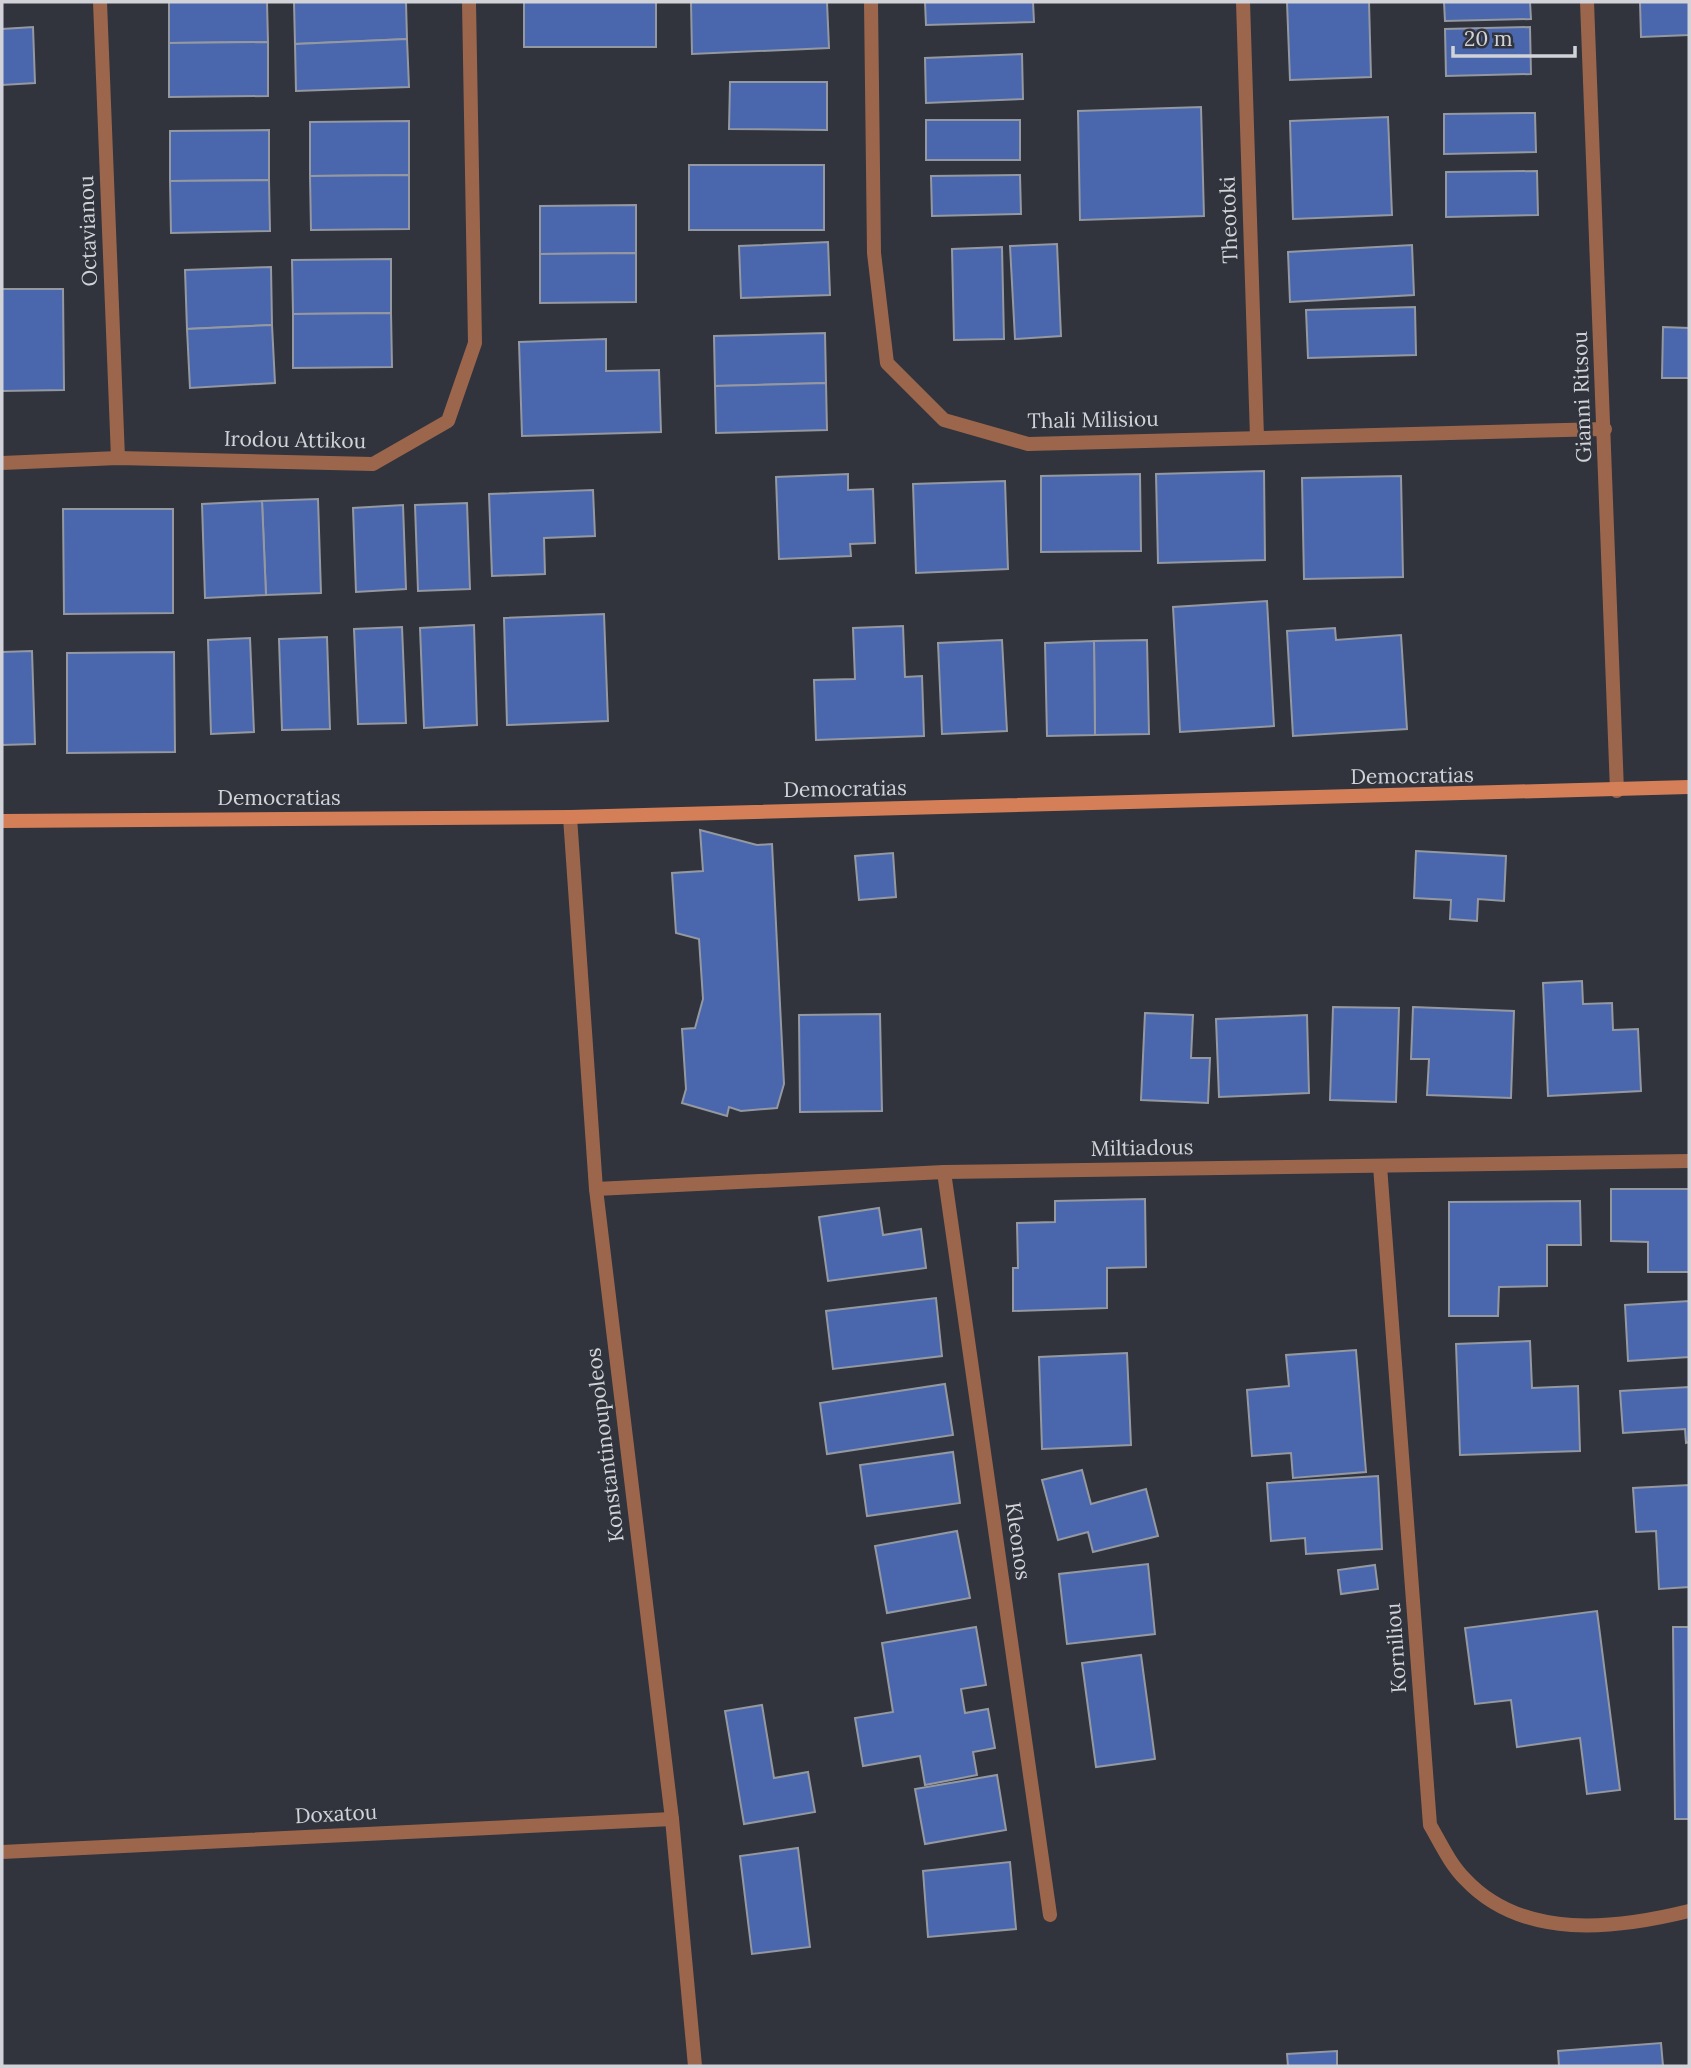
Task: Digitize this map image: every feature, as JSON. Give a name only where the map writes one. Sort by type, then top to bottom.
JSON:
[{"type":"street","name":"Octavianou","points":[[100,2],[118,458]]},
{"type":"street","name":"Irodou Attikou","points":[[2,463],[118,458],[373,464],[448,421],[475,343],[468,2]]},
{"type":"street","name":"Thali Milisiou","points":[[871,2],[874,253],[887,363],[944,420],[1028,444],[1605,429]]},
{"type":"street","name":"Theotoki","points":[[1243,2],[1257,437]]},
{"type":"street","name":"Gianni Ritsou","points":[[1587,2],[1617,791]]},
{"type":"street","name":"Democratias","points":[[2,821],[570,817],[1689,787]]},
{"type":"street","name":"Konstantinoupoleos","points":[[570,817],[596,1189],[671,1819],[695,2066]]},
{"type":"street","name":"Miltiadous","points":[[596,1189],[944,1172],[1689,1161]]},
{"type":"street","name":"Korniliou","points":[[1380,1166],[1430,1825],[1447,1856],[1466,1880],[1511,1912],[1554,1924],[1600,1927],[1645,1922],[1689,1910]]},
{"type":"street","name":"Kleonos","points":[[944,1172],[1050,1915]]},
{"type":"street","name":"Doxatou","points":[[2,1852],[671,1819]]},
{"type":"building","points":[[169,2],[267,2],[268,42],[169,43]]},
{"type":"building","points":[[294,2],[406,2],[407,39],[295,44]]},
{"type":"building","points":[[524,2],[656,2],[656,47],[524,47]]},
{"type":"building","points":[[691,2],[827,2],[829,48],[692,54]]},
{"type":"building","points":[[925,2],[1033,2],[1034,22],[926,25]]},
{"type":"building","points":[[1287,2],[1369,2],[1371,77],[1290,80]]},
{"type":"building","points":[[1444,2],[1530,2],[1531,19],[1445,21]]},
{"type":"building","points":[[1640,2],[1689,2],[1689,35],[1641,37]]},
{"type":"building","points":[[33,27],[35,83],[2,85],[2,29]]},
{"type":"building","points":[[1530,27],[1531,74],[1446,76],[1445,29]]},
{"type":"building","points":[[407,39],[409,87],[296,91],[295,44]]},
{"type":"building","points":[[268,42],[268,96],[169,97],[169,43]]},
{"type":"building","points":[[1022,54],[1023,99],[926,103],[925,58]]},
{"type":"building","points":[[730,82],[827,82],[827,130],[729,129]]},
{"type":"building","points":[[1201,107],[1204,216],[1080,220],[1078,111]]},
{"type":"building","points":[[1535,113],[1536,152],[1444,154],[1444,114]]},
{"type":"building","points":[[1388,117],[1392,215],[1293,219],[1290,121]]},
{"type":"building","points":[[926,120],[1020,120],[1020,160],[926,160]]},
{"type":"building","points":[[409,121],[409,175],[310,176],[310,122]]},
{"type":"building","points":[[269,130],[269,180],[170,181],[170,131]]},
{"type":"building","points":[[689,165],[824,165],[824,230],[689,230]]},
{"type":"building","points":[[1537,171],[1538,215],[1446,217],[1446,172]]},
{"type":"building","points":[[409,175],[409,229],[311,230],[310,176]]},
{"type":"building","points":[[1020,175],[1021,214],[932,216],[931,176]]},
{"type":"building","points":[[269,180],[270,231],[171,233],[170,181]]},
{"type":"building","points":[[636,205],[636,253],[540,254],[540,206]]},
{"type":"building","points":[[828,242],[830,295],[741,298],[739,246]]},
{"type":"building","points":[[1057,244],[1061,336],[1015,339],[1010,246]]},
{"type":"building","points":[[1412,245],[1414,295],[1290,302],[1288,252]]},
{"type":"building","points":[[1002,247],[1004,339],[954,340],[952,249]]},
{"type":"building","points":[[636,253],[636,302],[540,303],[540,254]]},
{"type":"building","points":[[391,259],[391,313],[293,314],[292,260]]},
{"type":"building","points":[[271,267],[272,325],[187,329],[185,270]]},
{"type":"building","points":[[2,289],[63,289],[64,390],[2,391]]},
{"type":"building","points":[[1415,307],[1416,355],[1308,358],[1306,310]]},
{"type":"building","points":[[391,313],[392,367],[293,368],[293,314]]},
{"type":"building","points":[[272,325],[275,383],[190,388],[187,329]]},
{"type":"building","points":[[1663,327],[1689,328],[1689,378],[1662,378]]},
{"type":"building","points":[[825,333],[826,383],[715,386],[714,336]]},
{"type":"building","points":[[606,339],[606,371],[659,370],[661,432],[522,436],[519,342]]},
{"type":"building","points":[[826,383],[827,430],[716,433],[715,386]]},
{"type":"building","points":[[1264,471],[1265,560],[1158,563],[1156,474]]},
{"type":"building","points":[[848,474],[848,490],[873,489],[875,543],[850,544],[851,556],[779,559],[776,477]]},
{"type":"building","points":[[1140,474],[1141,551],[1041,552],[1041,476]]},
{"type":"building","points":[[1401,476],[1403,577],[1304,579],[1302,478]]},
{"type":"building","points":[[1005,481],[1008,569],[916,573],[913,484]]},
{"type":"building","points":[[593,490],[595,536],[544,538],[545,574],[492,576],[489,494]]},
{"type":"building","points":[[318,499],[321,593],[266,595],[262,501]]},
{"type":"building","points":[[262,501],[266,595],[205,598],[202,504]]},
{"type":"building","points":[[467,503],[470,589],[418,591],[415,505]]},
{"type":"building","points":[[403,505],[406,589],[356,592],[353,508]]},
{"type":"building","points":[[63,509],[173,509],[173,613],[64,614]]},
{"type":"building","points":[[1267,601],[1274,726],[1180,732],[1173,607]]},
{"type":"building","points":[[604,614],[608,721],[507,725],[504,618]]},
{"type":"building","points":[[474,625],[477,725],[424,728],[420,628]]},
{"type":"building","points":[[903,626],[905,677],[922,676],[924,736],[816,740],[814,680],[855,679],[853,628]]},
{"type":"building","points":[[402,627],[406,723],[358,724],[354,629]]},
{"type":"building","points":[[1335,628],[1336,640],[1401,635],[1407,729],[1293,736],[1287,631]]},
{"type":"building","points":[[327,637],[330,729],[282,730],[279,639]]},
{"type":"building","points":[[250,638],[254,732],[211,734],[208,640]]},
{"type":"building","points":[[1002,640],[1007,731],[942,734],[938,643]]},
{"type":"building","points":[[1147,640],[1149,734],[1095,735],[1094,641]]},
{"type":"building","points":[[1094,641],[1095,735],[1047,736],[1045,643]]},
{"type":"building","points":[[32,651],[35,744],[2,745],[2,652]]},
{"type":"building","points":[[174,652],[175,752],[67,753],[67,653]]},
{"type":"building","points":[[700,830],[757,845],[772,844],[784,1084],[777,1108],[741,1111],[729,1107],[727,1116],[682,1103],[686,1089],[682,1029],[695,1028],[703,999],[699,939],[676,933],[672,873],[703,871]]},
{"type":"building","points":[[1416,851],[1506,856],[1504,901],[1478,899],[1477,921],[1450,919],[1451,900],[1414,898]]},
{"type":"building","points":[[893,853],[896,897],[859,900],[855,856]]},
{"type":"building","points":[[1582,981],[1583,1004],[1612,1003],[1613,1030],[1638,1029],[1641,1091],[1548,1096],[1543,983]]},
{"type":"building","points":[[1333,1007],[1399,1008],[1396,1102],[1330,1100]]},
{"type":"building","points":[[1413,1007],[1514,1011],[1511,1098],[1427,1095],[1429,1059],[1411,1059]]},
{"type":"building","points":[[1145,1013],[1193,1015],[1191,1058],[1210,1058],[1208,1103],[1141,1100]]},
{"type":"building","points":[[880,1014],[882,1111],[800,1112],[799,1015]]},
{"type":"building","points":[[1307,1015],[1309,1093],[1219,1097],[1216,1019]]},
{"type":"building","points":[[1611,1189],[1689,1189],[1689,1272],[1648,1272],[1648,1242],[1611,1241]]},
{"type":"building","points":[[1145,1199],[1146,1267],[1107,1268],[1107,1308],[1013,1311],[1013,1268],[1018,1268],[1017,1223],[1055,1222],[1055,1201]]},
{"type":"building","points":[[1580,1201],[1581,1245],[1547,1245],[1547,1286],[1499,1287],[1498,1316],[1449,1316],[1449,1202]]},
{"type":"building","points":[[879,1208],[883,1235],[921,1229],[926,1268],[828,1281],[819,1217]]},
{"type":"building","points":[[936,1298],[942,1356],[833,1369],[826,1311]]},
{"type":"building","points":[[1689,1301],[1689,1357],[1628,1361],[1625,1305]]},
{"type":"building","points":[[1530,1341],[1532,1388],[1578,1386],[1580,1451],[1460,1455],[1456,1344]]},
{"type":"building","points":[[1356,1350],[1366,1472],[1293,1478],[1291,1453],[1252,1456],[1247,1390],[1289,1386],[1286,1355]]},
{"type":"building","points":[[1127,1353],[1131,1445],[1042,1449],[1039,1357]]},
{"type":"building","points":[[945,1384],[953,1435],[827,1454],[820,1403]]},
{"type":"building","points":[[1689,1387],[1689,1442],[1686,1443],[1685,1429],[1623,1433],[1620,1391]]},
{"type":"building","points":[[953,1452],[960,1503],[867,1516],[860,1465]]},
{"type":"building","points":[[1082,1470],[1091,1504],[1146,1489],[1158,1536],[1093,1552],[1088,1532],[1058,1540],[1042,1480]]},
{"type":"building","points":[[1378,1476],[1382,1549],[1306,1554],[1305,1538],[1271,1541],[1267,1483]]},
{"type":"building","points":[[1689,1485],[1689,1587],[1659,1589],[1656,1531],[1636,1532],[1633,1488]]},
{"type":"building","points":[[957,1531],[970,1598],[887,1613],[875,1546]]},
{"type":"building","points":[[1148,1564],[1155,1634],[1067,1644],[1059,1574]]},
{"type":"building","points":[[1375,1565],[1378,1589],[1341,1594],[1338,1570]]},
{"type":"building","points":[[1597,1611],[1620,1790],[1587,1794],[1580,1738],[1517,1747],[1511,1700],[1475,1704],[1465,1628]]},
{"type":"building","points":[[976,1627],[986,1685],[961,1689],[965,1713],[988,1709],[995,1748],[973,1752],[977,1775],[925,1785],[920,1756],[863,1766],[855,1718],[893,1712],[882,1643]]},
{"type":"building","points":[[1673,1627],[1689,1627],[1689,1819],[1675,1819]]},
{"type":"building","points":[[1141,1655],[1155,1759],[1096,1767],[1082,1663]]},
{"type":"building","points":[[762,1705],[774,1778],[808,1772],[815,1812],[744,1824],[725,1711]]},
{"type":"building","points":[[997,1775],[1006,1830],[925,1844],[915,1789]]},
{"type":"building","points":[[798,1848],[810,1947],[752,1954],[740,1856]]},
{"type":"building","points":[[1010,1862],[1016,1929],[928,1937],[923,1871]]},
{"type":"building","points":[[1661,2043],[1663,2066],[1559,2066],[1558,2051]]},
{"type":"building","points":[[1337,2051],[1337,2066],[1288,2066],[1287,2054]]}]
